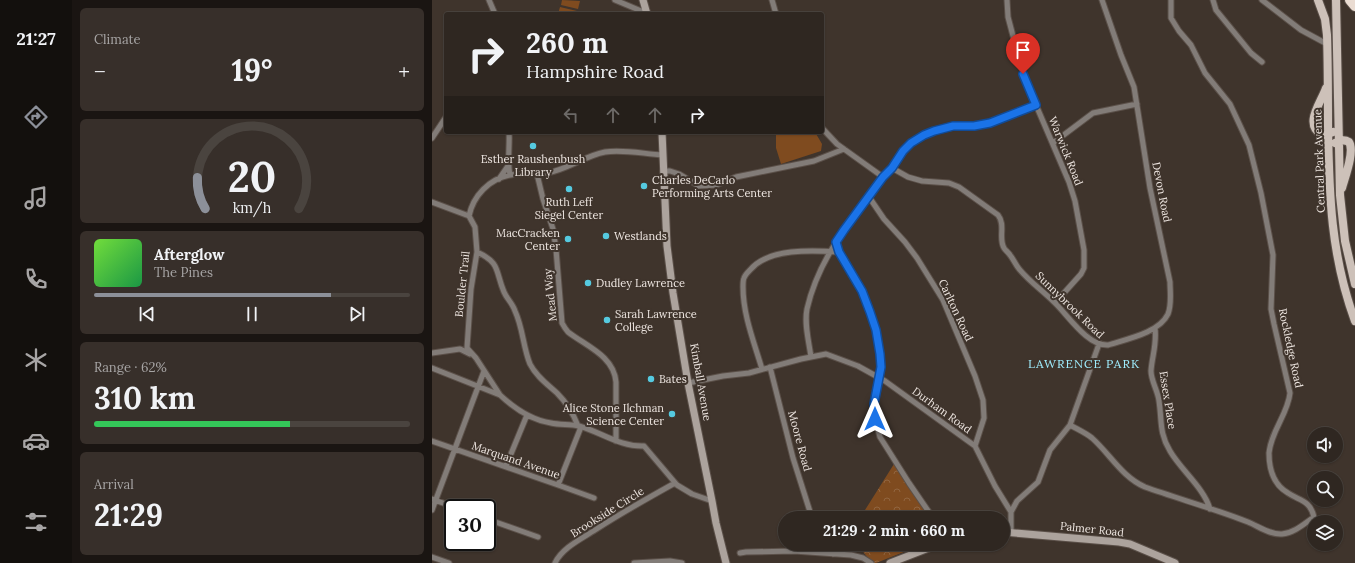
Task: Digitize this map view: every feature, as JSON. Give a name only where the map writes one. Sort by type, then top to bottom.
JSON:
[{"type":"highway","points":[[1350,0],[1355,6]]},
{"type":"main road","name":"Central Park Avenue","points":[[1318,0],[1325,19],[1327,44],[1329,190],[1334,235],[1341,274],[1355,321]]},
{"type":"main road","name":"Central Park Avenue","points":[[1336,0],[1340,195],[1344,232],[1352,256],[1355,284]]},
{"type":"main road","points":[[1328,80],[1324,94],[1314,114],[1314,128],[1322,135],[1328,134],[1335,130],[1339,124]]},
{"type":"main road","points":[[1329,149],[1339,140],[1344,140],[1351,143],[1354,147],[1355,152],[1340,195]]},
{"type":"street","points":[[489,0],[494,12]]},
{"type":"street","points":[[616,0],[645,12]]},
{"type":"street","points":[[643,0],[647,12]]},
{"type":"street","points":[[772,0],[775,12]]},
{"type":"street","name":"Warwick Road","points":[[1007,0],[1008,17],[1017,53],[1026,82],[1069,182],[1084,250],[1084,268],[1081,274],[1055,303]]},
{"type":"street","name":"Devon Road","points":[[1099,344],[1102,346],[1108,345],[1155,328],[1163,321],[1168,313],[1171,296],[1170,282],[1150,188],[1134,87],[1102,0]]},
{"type":"street","name":"Rockledge Road","points":[[1070,425],[1092,438],[1111,460],[1138,484],[1248,522],[1274,534],[1291,532],[1314,516],[1307,503],[1289,494],[1277,483],[1272,474],[1269,455],[1270,445],[1289,402],[1290,393],[1274,324],[1272,308],[1273,255],[1261,193],[1249,145],[1230,104],[1205,73],[1191,45],[1179,31],[1171,18],[1171,0]]},
{"type":"street","points":[[1212,0],[1216,10],[1251,53],[1262,62]]},
{"type":"street","points":[[1262,0],[1301,30],[1327,44]]},
{"type":"street","points":[[1053,143],[1093,113],[1137,104]]},
{"type":"street","points":[[811,357],[806,319],[807,308],[817,279],[836,242],[883,177],[892,168],[903,151],[911,143],[924,135],[953,126],[974,126],[990,123],[1036,105]]},
{"type":"street","points":[[432,138],[444,120]]},
{"type":"street","points":[[824,130],[837,144],[883,177]]},
{"type":"street","points":[[509,134],[508,166],[510,175]]},
{"type":"street","name":"Kimball Avenue","points":[[662,134],[667,246],[673,293],[688,383],[716,523],[726,563]]},
{"type":"street","points":[[663,171],[670,171],[679,174],[699,186],[716,185],[736,177],[814,161],[844,149]]},
{"type":"street","points":[[432,202],[469,216],[471,206],[481,191],[499,179],[510,175],[547,173],[565,168],[581,159],[605,152],[663,155]]},
{"type":"street","points":[[499,179],[508,166]]},
{"type":"street","name":"Sunnybrook Road","points":[[892,168],[908,177],[922,181],[949,184],[959,187],[998,215],[1001,219],[1002,225],[1002,243],[1018,269],[1055,303],[1082,332],[1099,344],[1070,425],[1050,450],[1038,482],[1017,501],[1011,512]]},
{"type":"street","name":"Mead Way","points":[[537,174],[543,199],[553,229],[562,323],[568,332],[602,355],[616,376],[616,441]]},
{"type":"street","name":"Carlton Road","points":[[868,197],[884,219],[917,258],[943,300],[975,376],[983,400],[984,418],[975,446]]},
{"type":"street","name":"Boulder Trail","points":[[469,216],[475,227],[477,252],[471,289],[467,348],[476,358],[500,395]]},
{"type":"street","points":[[836,242],[839,252],[854,277],[870,312],[876,330],[881,367],[874,404],[875,419],[880,437],[909,484],[928,511]]},
{"type":"street","points":[[762,370],[746,316],[743,295],[744,278],[754,265],[766,258],[788,252],[804,250],[839,252]]},
{"type":"street","points":[[477,252],[485,256],[497,267],[505,293],[515,310],[530,364],[537,374],[565,402],[580,426],[558,485]]},
{"type":"street","name":"Essex Place","points":[[1155,328],[1156,340],[1151,372],[1159,400],[1161,429],[1170,452],[1202,494],[1210,509]]},
{"type":"street","points":[[432,353],[460,349],[476,358]]},
{"type":"street","name":"Durham Road","points":[[688,383],[723,376],[749,373],[826,354],[858,366],[879,378],[975,446],[995,486],[1011,512]]},
{"type":"street","name":"Moore Road","points":[[770,367],[793,458],[810,511]]},
{"type":"street","points":[[432,368],[500,395],[535,420],[552,424],[580,426],[633,447],[644,446],[675,483],[692,494],[712,501]]},
{"type":"street","points":[[432,510],[434,500],[484,371]]},
{"type":"street","points":[[506,466],[527,415]]},
{"type":"street","points":[[970,442],[978,438]]},
{"type":"street","name":"Marquand Avenue","points":[[432,441],[594,498]]},
{"type":"street","name":"Brookside Circle","points":[[555,563],[559,556],[574,544],[627,509],[675,483]]},
{"type":"street","points":[[434,500],[444,503]]},
{"type":"street","points":[[1011,512],[1011,532]]},
{"type":"street","points":[[496,522],[538,537]]},
{"type":"street","name":"Palmer Road","points":[[1011,532],[1130,544],[1175,563]]},
{"type":"street","points":[[740,553],[794,551],[834,554],[857,556],[871,563]]},
{"type":"street","points":[[831,551],[834,554]]},
{"type":"street","points":[[890,563],[920,551]]},
{"type":"street","points":[[432,557],[449,563]]},
{"type":"street","points":[[634,563],[670,561],[682,563]]},
{"type":"green space","points":[[562,0],[580,1],[578,9],[561,5]]},
{"type":"green space","points":[[560,7],[577,11],[577,12],[559,12]]},
{"type":"green space","points":[[776,134],[816,134],[822,144],[821,151],[781,164],[776,148]]},
{"type":"green space","points":[[894,464],[924,511],[864,511]]},
{"type":"green space","points":[[863,551],[906,551],[876,563],[872,563]]},
{"type":"place","name":"Esther Raushenbush Library","points":[[533,146]]},
{"type":"place","name":"Charles DeCarlo Performing Arts Center","points":[[644,186]]},
{"type":"place","name":"Ruth Leff Siegel Center","points":[[569,189]]},
{"type":"place","name":"Westlands","points":[[606,236]]},
{"type":"place","name":"MacCracken Center","points":[[568,239]]},
{"type":"place","name":"Dudley Lawrence","points":[[588,283]]},
{"type":"place","name":"Sarah Lawrence College","points":[[607,320]]},
{"type":"place","name":"Bates","points":[[651,379]]},
{"type":"place","name":"Alice Stone Ilchman Science Center","points":[[672,414]]},
{"type":"district","name":"LAWRENCE PARK","points":[[1084,363]]},
{"type":"route","points":[[875,419],[874,404],[881,367],[876,330],[862,291],[839,252],[836,242],[883,177],[892,168],[903,151],[911,143],[934,131],[953,126],[974,126],[990,123],[1036,105],[1023,74]]}]
